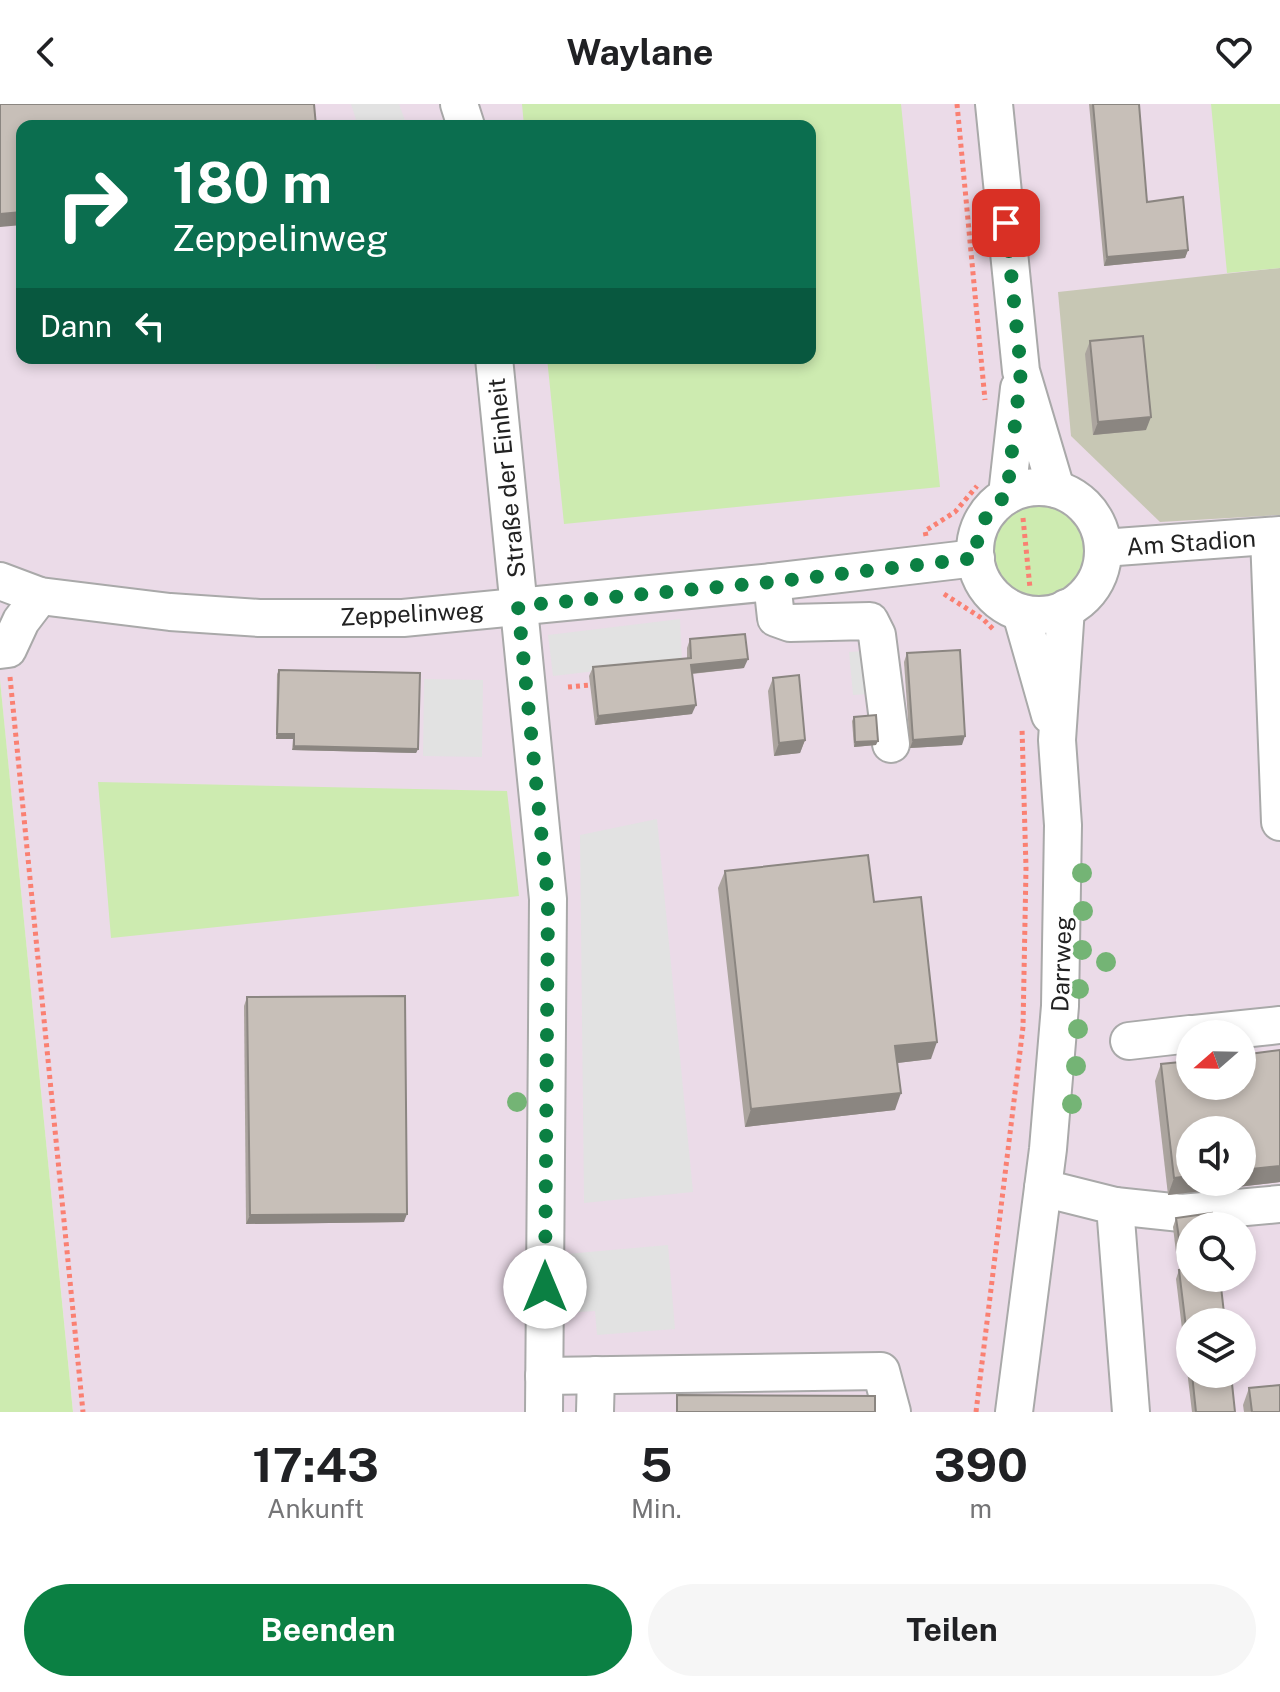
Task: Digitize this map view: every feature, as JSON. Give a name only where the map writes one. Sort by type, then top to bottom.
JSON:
[{"type":"street","points":[[994,104],[1021,371],[1056,489]]},
{"type":"street","name":"Straße der Einheit","points":[[495,364],[548,899],[544,1412]]},
{"type":"street","points":[[1002,489],[1039,486],[1056,489],[1074,497],[1089,511],[1099,528],[1103,548],[1101,567],[1093,584],[1081,598],[1030,618],[993,594],[981,578],[976,558],[976,539],[982,521],[1002,489],[1021,371]]},
{"type":"street","points":[[1274,536],[1280,822]]},
{"type":"street","name":"Am Stadion","points":[[1103,548],[1274,536]]},
{"type":"street","name":"Zeppelinweg","points":[[0,581],[40,596],[170,612],[259,618],[403,618],[772,582],[927,547],[976,558]]},
{"type":"street","points":[[772,582],[776,618],[790,623],[870,621],[877,635],[891,744]]},
{"type":"street","points":[[4,650],[40,596]]},
{"type":"street","name":"Zeppelinweg","points":[[0,607],[40,596]]},
{"type":"street","name":"Darrweg","points":[[1014,1412],[1043,1188],[1060,1006],[1064,909],[1063,825],[1057,740],[1030,618]]},
{"type":"street","points":[[1256,1027],[1280,1025]]},
{"type":"street","points":[[1129,1041],[1176,1036]]},
{"type":"street","points":[[1043,1188],[1115,1206],[1181,1213],[1280,1204]]},
{"type":"street","points":[[1115,1206],[1131,1412]]},
{"type":"street","points":[[544,1376],[881,1371],[892,1412]]},
{"type":"street","points":[[595,1412],[596,1375]]},
{"type":"path","points":[[957,104],[986,412]]},
{"type":"path","points":[[909,533],[927,547],[932,588],[983,619],[1030,618],[1002,489],[955,512],[927,547]]},
{"type":"path","points":[[4,650],[83,1412]]},
{"type":"path","points":[[568,687],[590,685]]},
{"type":"path","points":[[976,1412],[1023,1027],[1026,868],[1022,715]]},
{"type":"shaded area","points":[[0,104],[1280,104],[1280,1412],[73,1412],[0,681]]},
{"type":"shaded area","points":[[351,104],[399,104],[405,120],[356,120]]},
{"type":"shaded area","points":[[1280,268],[1280,515],[1160,522],[1071,436],[1058,292]]},
{"type":"shaded area","points":[[376,364],[424,364],[376,369]]},
{"type":"shaded area","points":[[680,619],[682,661],[553,676],[548,635]]},
{"type":"shaded area","points":[[865,651],[869,694],[853,695],[849,652]]},
{"type":"shaded area","points":[[424,679],[483,680],[482,757],[423,756]]},
{"type":"shaded area","points":[[657,819],[693,1192],[584,1203],[580,835]]},
{"type":"shaded area","points":[[668,1245],[675,1329],[597,1335],[595,1311],[565,1313],[566,1254]]},
{"type":"green space","points":[[522,104],[901,104],[940,487],[564,524],[548,364],[816,364],[816,120],[523,120]]},
{"type":"green space","points":[[1211,104],[1280,104],[1280,268],[1227,273]]},
{"type":"green space","points":[[1039,495],[1060,499],[1077,511],[1089,528],[1093,549],[1089,570],[1077,587],[1060,599],[1039,603],[1018,599],[1001,587],[989,570],[985,549],[989,528],[1001,511],[1018,499]]},
{"type":"green space","points":[[0,680],[73,1412],[0,1412]]},
{"type":"green space","points":[[98,782],[507,791],[519,896],[111,938]]},
{"type":"building","points":[[0,104],[314,104],[315,120],[16,120],[16,213],[0,214]]},
{"type":"building","points":[[1093,104],[1139,104],[1147,202],[1183,197],[1188,250],[1107,257]]},
{"type":"building","points":[[1143,336],[1151,417],[1098,422],[1090,341]]},
{"type":"building","points":[[745,634],[748,659],[691,665],[696,705],[598,716],[593,667],[691,658],[690,639]]},
{"type":"building","points":[[960,650],[965,736],[913,740],[907,653]]},
{"type":"building","points":[[279,670],[420,673],[418,749],[294,746],[294,734],[277,734]]},
{"type":"building","points":[[799,675],[805,740],[779,743],[773,678]]},
{"type":"building","points":[[876,715],[878,741],[855,742],[854,717]]},
{"type":"building","points":[[868,855],[874,902],[921,897],[937,1042],[895,1046],[901,1093],[751,1109],[725,871]]},
{"type":"building","points":[[405,996],[407,1214],[250,1215],[247,997]]},
{"type":"building","points":[[1280,1050],[1280,1166],[1256,1169],[1256,1116],[1176,1116],[1174,1178],[1161,1064],[1176,1062],[1176,1100],[1256,1100],[1256,1053]]},
{"type":"building","points":[[1182,1292],[1222,1292],[1223,1308],[1184,1308]]},
{"type":"building","points":[[1280,1385],[1280,1412],[1252,1412],[1249,1388]]},
{"type":"building","points":[[1193,1388],[1232,1388],[1235,1412],[1196,1412]]},
{"type":"building","points":[[677,1395],[875,1396],[875,1412],[677,1412]]},
{"type":"route","points":[[545,1287],[548,899],[518,606],[772,582],[976,558],[976,539],[982,521],[993,506],[1007,495],[1021,371],[1006,223]]}]
